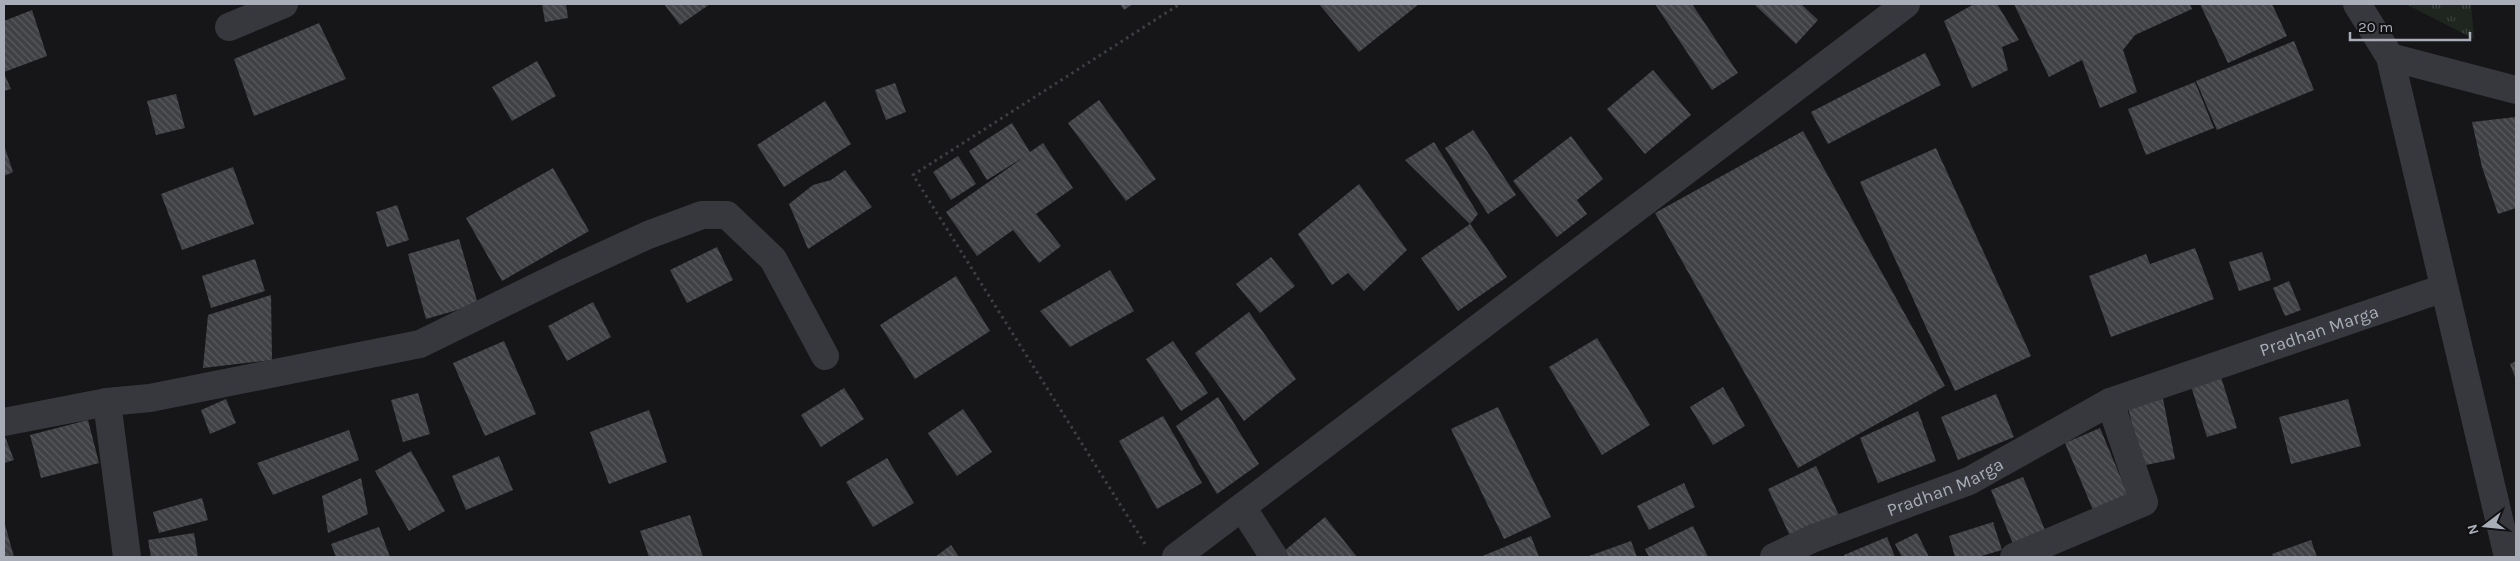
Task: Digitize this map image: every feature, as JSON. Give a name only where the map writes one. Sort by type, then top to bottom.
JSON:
[{"type":"street","points":[[229,27],[284,4]]},
{"type":"street","points":[[1176,557],[1906,4]]},
{"type":"street","points":[[2357,4],[2390,57],[2508,557]]},
{"type":"street","points":[[2390,57],[2516,90]]},
{"type":"street","points":[[4,422],[107,402],[150,398],[420,344],[648,235],[702,215],[727,214],[773,260],[825,356]]},
{"type":"street","name":"Pradhan Marga","points":[[1774,557],[1814,538],[1969,481],[2110,402],[2444,288]]},
{"type":"street","points":[[107,402],[127,557]]},
{"type":"street","points":[[2014,557],[2144,502],[2110,402]]},
{"type":"street","points":[[1242,507],[1274,557]]},
{"type":"path","points":[[1148,549],[913,175],[1180,4]]},
{"type":"green space","points":[[2406,4],[2471,4],[2474,39]]},
{"type":"building","points":[[542,4],[566,4],[568,18],[545,22]]},
{"type":"building","points":[[664,4],[710,4],[680,25]]},
{"type":"building","points":[[1120,4],[1133,4],[1124,10]]},
{"type":"building","points":[[1319,4],[1419,4],[1359,52]]},
{"type":"building","points":[[1655,4],[1692,4],[1738,73],[1712,90]]},
{"type":"building","points":[[1754,4],[1801,4],[1818,20],[1796,44]]},
{"type":"building","points":[[1974,4],[1997,4],[2019,40],[2002,47],[2008,70],[1972,88],[1944,21]]},
{"type":"building","points":[[2014,4],[2190,4],[2192,9],[2135,35],[2123,50],[2137,92],[2100,108],[2082,60],[2049,77]]},
{"type":"building","points":[[2200,4],[2272,4],[2287,36],[2228,63]]},
{"type":"building","points":[[32,10],[47,56],[4,72],[4,21]]},
{"type":"building","points":[[319,23],[346,79],[254,116],[234,59]]},
{"type":"building","points":[[2294,41],[2314,90],[2217,130],[2196,81]]},
{"type":"building","points":[[1925,53],[1941,85],[1828,144],[1811,112]]},
{"type":"building","points":[[537,61],[556,96],[512,121],[492,87]]},
{"type":"building","points":[[1653,70],[1691,115],[1645,154],[1607,109]]},
{"type":"building","points":[[4,73],[11,89],[4,91]]},
{"type":"building","points":[[2195,82],[2214,128],[2146,155],[2128,109]]},
{"type":"building","points":[[895,83],[906,112],[886,120],[875,90]]},
{"type":"building","points":[[176,94],[185,128],[156,135],[147,101]]},
{"type":"building","points":[[1099,100],[1156,179],[1126,201],[1068,123]]},
{"type":"building","points":[[825,101],[851,144],[784,187],[757,145]]},
{"type":"building","points":[[2516,117],[2516,208],[2498,214],[2482,167],[2472,122]]},
{"type":"building","points":[[1012,123],[1030,152],[1043,143],[1073,188],[1036,214],[1061,246],[1039,263],[1013,230],[977,256],[946,212],[1024,157],[987,180],[969,151]]},
{"type":"building","points":[[1473,130],[1516,195],[1488,214],[1445,148]]},
{"type":"building","points":[[1803,131],[1945,386],[1798,468],[1655,213]]},
{"type":"building","points":[[1571,136],[1603,179],[1577,200],[1587,214],[1557,237],[1513,181]]},
{"type":"building","points":[[1434,142],[1478,214],[1470,224],[1405,160]]},
{"type":"building","points":[[4,145],[13,172],[4,176]]},
{"type":"building","points":[[1936,148],[2031,356],[1955,391],[1860,182]]},
{"type":"building","points":[[958,156],[976,184],[951,200],[933,172]]},
{"type":"building","points":[[233,167],[254,224],[182,250],[161,194]]},
{"type":"building","points":[[553,168],[589,231],[502,281],[466,218]]},
{"type":"building","points":[[845,170],[872,207],[808,249],[789,204],[813,185],[831,180]]},
{"type":"building","points":[[1359,184],[1407,250],[1364,291],[1348,273],[1332,285],[1298,234]]},
{"type":"building","points":[[397,205],[409,240],[387,247],[376,212]]},
{"type":"building","points":[[1470,224],[1507,277],[1458,311],[1421,258]]},
{"type":"building","points":[[459,239],[478,304],[426,319],[408,254]]},
{"type":"building","points":[[717,247],[733,280],[687,303],[670,270]]},
{"type":"building","points":[[2195,248],[2214,299],[2111,337],[2089,276],[2146,254],[2150,264]]},
{"type":"building","points":[[2262,252],[2271,280],[2239,291],[2229,262]]},
{"type":"building","points":[[1271,257],[1295,286],[1260,313],[1236,284]]},
{"type":"building","points":[[255,259],[265,291],[211,308],[202,276]]},
{"type":"building","points":[[1110,270],[1134,311],[1070,347],[1040,311]]},
{"type":"building","points":[[956,276],[990,331],[915,379],[880,325]]},
{"type":"building","points":[[2289,281],[2301,310],[2285,316],[2273,288]]},
{"type":"building","points":[[271,295],[272,360],[203,368],[208,315]]},
{"type":"building","points":[[593,302],[611,337],[567,361],[548,326]]},
{"type":"building","points":[[1249,312],[1296,379],[1244,421],[1195,353]]},
{"type":"building","points":[[1597,338],[1650,425],[1602,455],[1549,367]]},
{"type":"building","points":[[504,341],[536,414],[485,436],[453,363]]},
{"type":"building","points":[[1173,341],[1208,393],[1181,411],[1146,359]]},
{"type":"building","points":[[2516,361],[2516,380],[2510,364]]},
{"type":"building","points":[[2221,377],[2237,428],[2207,437],[2191,386]]},
{"type":"building","points":[[1723,387],[1745,426],[1713,445],[1690,407]]},
{"type":"building","points":[[844,388],[864,419],[821,447],[801,415]]},
{"type":"building","points":[[418,393],[430,434],[403,442],[391,400]]},
{"type":"building","points":[[1996,394],[2014,437],[1958,460],[1941,417]]},
{"type":"building","points":[[1218,397],[1259,464],[1217,494],[1176,426]]},
{"type":"building","points":[[226,399],[236,423],[210,434],[201,410]]},
{"type":"building","points":[[2163,399],[2175,459],[2141,466],[2128,406]]},
{"type":"building","points":[[2348,399],[2361,446],[2291,464],[2279,417]]},
{"type":"building","points":[[1498,407],[1551,517],[1504,539],[1451,429]]},
{"type":"building","points":[[963,409],[992,452],[957,476],[928,433]]},
{"type":"building","points":[[649,410],[667,462],[609,484],[590,432]]},
{"type":"building","points":[[1918,411],[1936,461],[1878,483],[1860,438]]},
{"type":"building","points":[[1163,416],[1202,483],[1157,509],[1119,441]]},
{"type":"building","points":[[88,420],[99,463],[41,478],[30,435]]},
{"type":"building","points":[[2100,428],[2128,495],[2093,510],[2065,443]]},
{"type":"building","points":[[349,430],[359,460],[273,495],[257,463]]},
{"type":"building","points":[[4,434],[14,460],[4,463]]},
{"type":"building","points":[[411,451],[445,511],[409,531],[375,471]]},
{"type":"building","points":[[499,456],[513,490],[466,510],[452,476]]},
{"type":"building","points":[[887,458],[914,503],[873,527],[846,482]]},
{"type":"building","points":[[1816,466],[1839,515],[1791,538],[1768,489]]},
{"type":"building","points":[[2023,477],[2045,530],[2013,544],[1991,490]]},
{"type":"building","points":[[361,478],[368,514],[328,533],[322,496]]},
{"type":"building","points":[[1684,483],[1695,507],[1649,530],[1637,506]]},
{"type":"building","points":[[202,498],[208,520],[159,533],[153,512]]},
{"type":"building","points":[[690,515],[703,557],[649,557],[640,531]]},
{"type":"building","points":[[1325,517],[1357,557],[1287,557],[1283,552]]},
{"type":"building","points":[[4,521],[14,557],[4,557]]},
{"type":"building","points":[[1993,522],[2002,550],[1978,557],[1955,557],[1949,536]]},
{"type":"building","points":[[1693,526],[1708,557],[1649,557],[1645,549]]},
{"type":"building","points":[[379,527],[390,557],[336,557],[331,544]]},
{"type":"building","points":[[194,533],[198,557],[151,557],[148,540]]},
{"type":"building","points":[[1917,533],[1929,557],[1902,557],[1895,544]]},
{"type":"building","points":[[1531,536],[1539,557],[1480,557]]},
{"type":"building","points":[[1887,537],[1895,557],[1845,557],[1844,555]]},
{"type":"building","points":[[2311,540],[2317,557],[2274,557],[2272,554]]},
{"type":"building","points":[[1631,541],[1637,557],[1589,556]]},
{"type":"building","points":[[951,545],[959,557],[935,557]]}]
